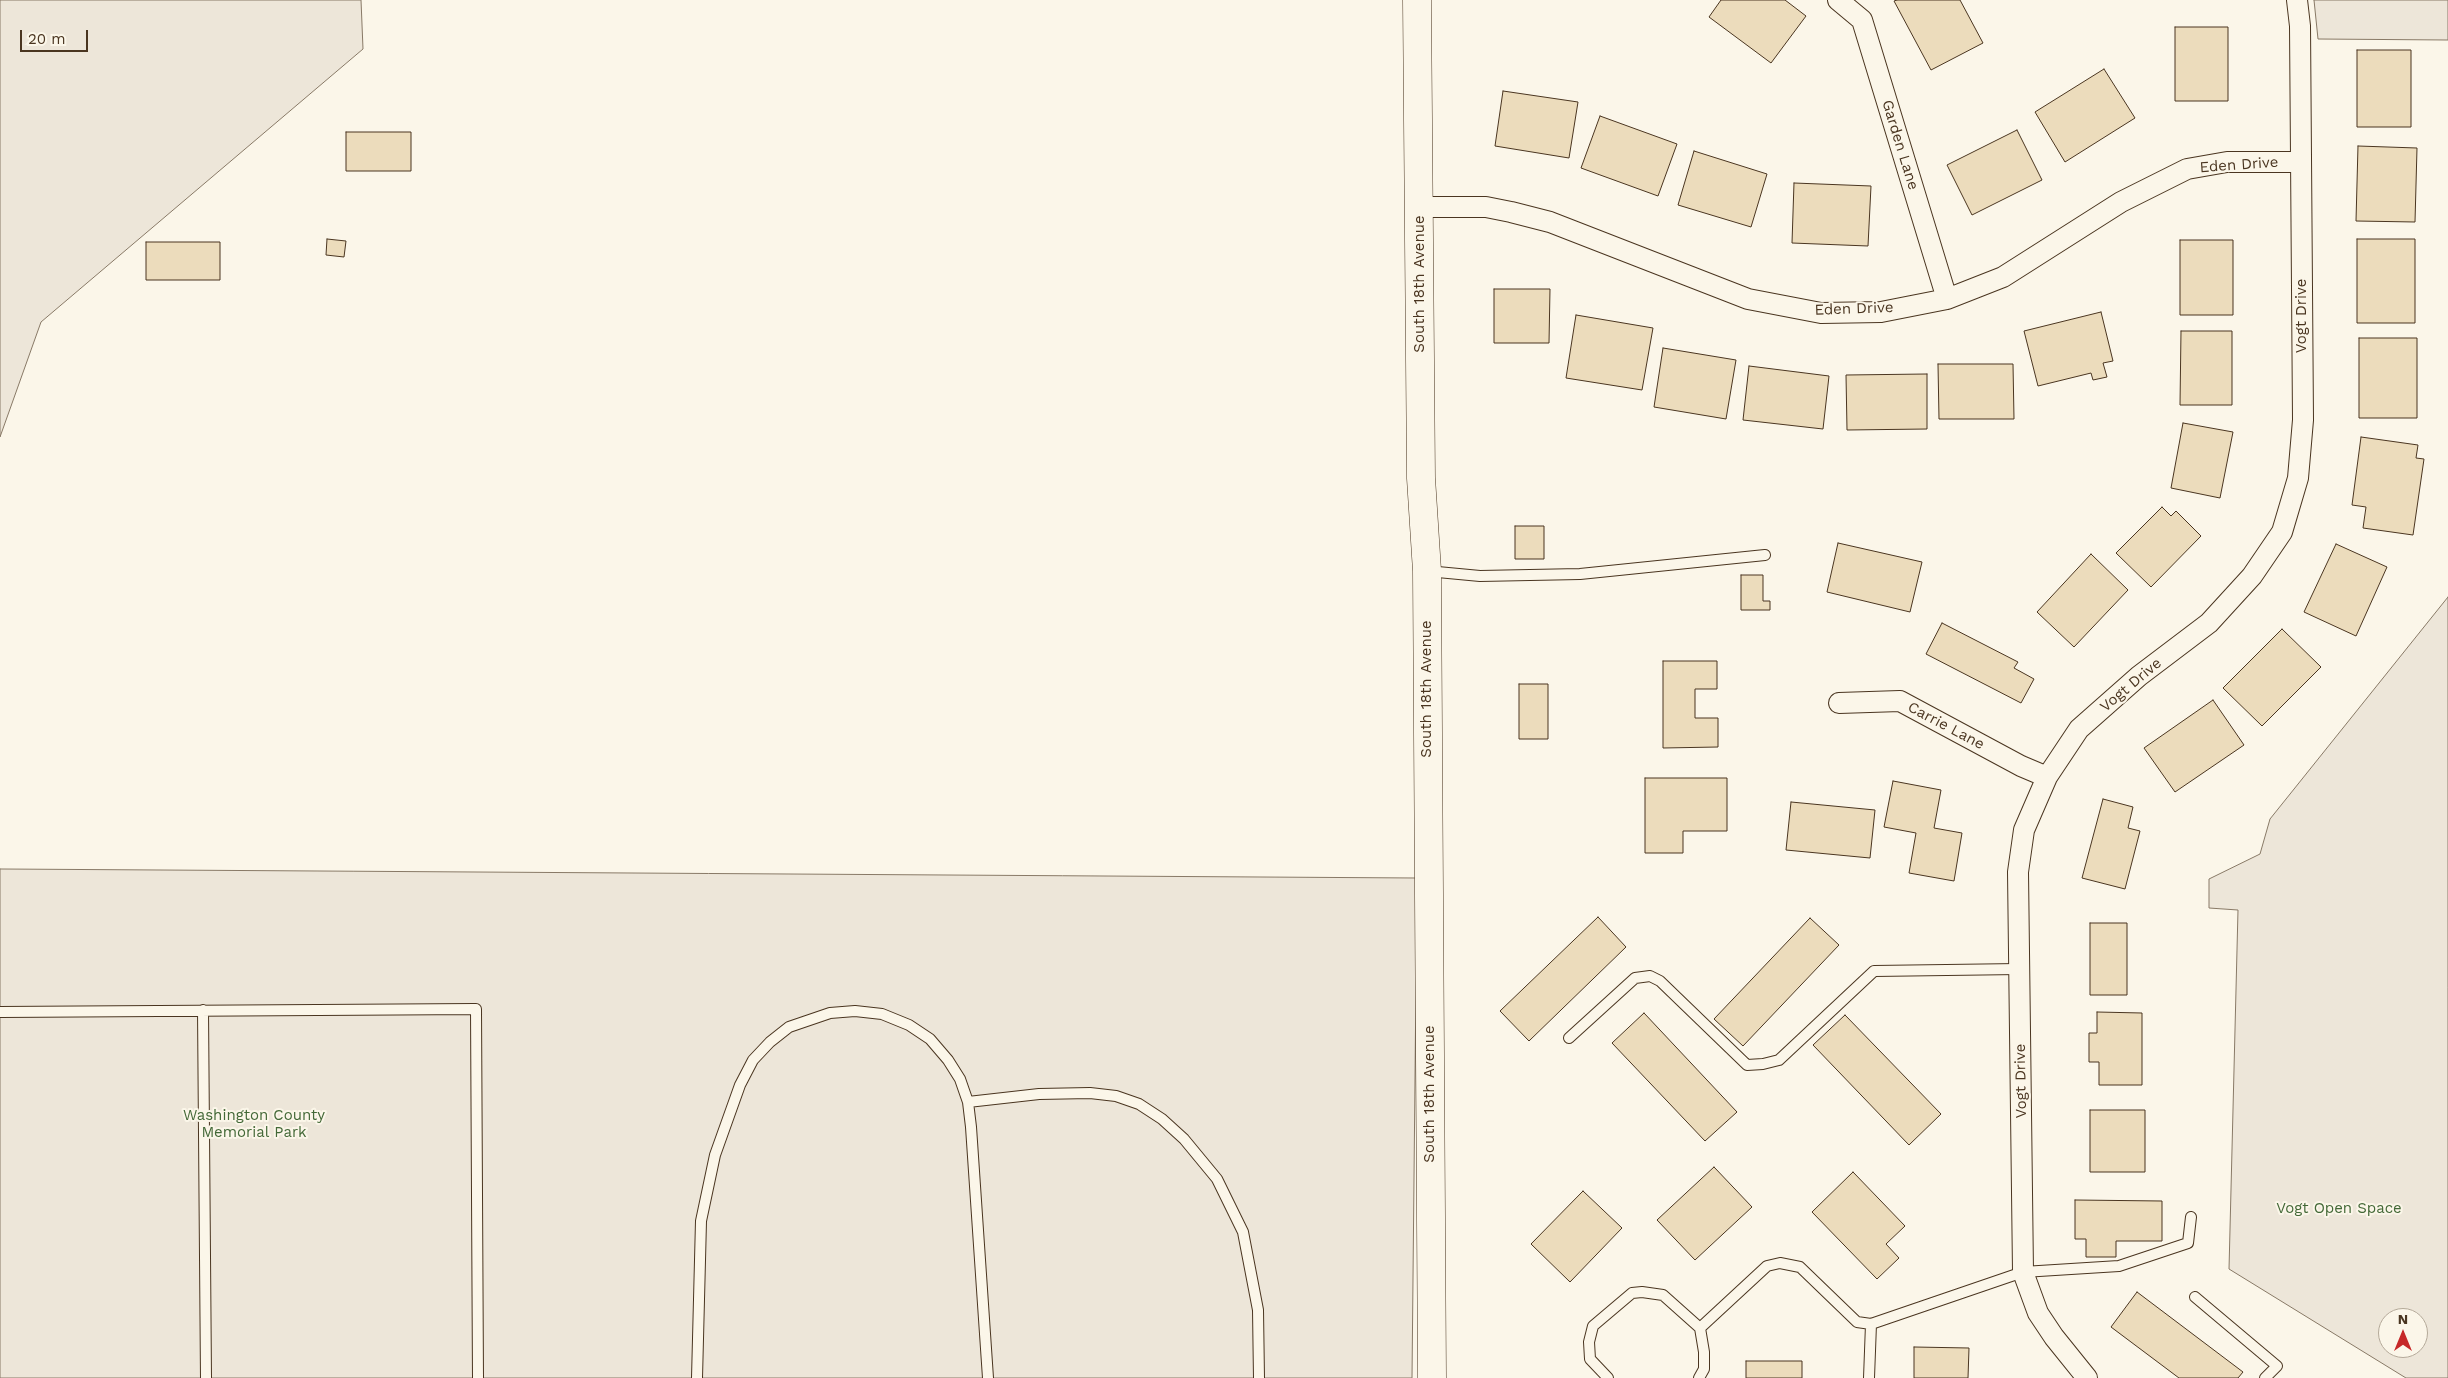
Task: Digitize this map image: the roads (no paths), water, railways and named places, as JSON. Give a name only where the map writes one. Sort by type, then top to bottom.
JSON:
[{"type":"street","name":"South 18th Avenue","points":[[1417,0],[1421,478],[1426,571],[1432,1378]]},
{"type":"street","name":"Garden Lane","points":[[1838,0],[1862,20],[1947,299]]},
{"type":"street","name":"Vogt Drive","points":[[2086,1378],[2054,1338],[2038,1313],[2023,1272],[2018,872],[2024,830],[2047,777],[2079,730],[2139,676],[2209,623],[2252,576],[2282,532],[2298,478],[2303,420],[2300,26],[2297,0]]},
{"type":"street","name":"Eden Drive","points":[[1419,207],[1486,208],[1512,212],[1550,222],[1748,299],[1821,314],[1881,312],[1947,299],[2003,277],[2121,202],[2187,169],[2227,162],[2301,162]]},
{"type":"street","name":"Carrie Lane","points":[[1839,703],[1900,701],[2022,766],[2047,777]]},
{"type":"lane","points":[[1426,571],[1480,576],[1580,574],[1765,555]]},
{"type":"lane","points":[[1569,1038],[1635,978],[1650,976],[1660,981],[1747,1066],[1763,1064],[1779,1060],[1874,971],[2019,970]]},
{"type":"lane","points":[[0,1012],[476,1009],[478,1378]]},
{"type":"lane","points":[[203,1010],[206,1378]]},
{"type":"lane","points":[[697,1378],[699,1252],[705,1195],[715,1155],[740,1085],[753,1060],[770,1042],[789,1027],[830,1013],[855,1011],[882,1014],[909,1025],[930,1039],[948,1060],[960,1079],[968,1102],[988,1378]]},
{"type":"lane","points":[[968,1102],[1039,1094],[1090,1093],[1116,1096],[1139,1104],[1162,1119],[1184,1139],[1217,1179],[1243,1232],[1258,1310],[1259,1378]]},
{"type":"lane","points":[[1700,1328],[1767,1266],[1780,1264],[1800,1267],[1857,1322],[1871,1324],[2023,1272],[2119,1266],[2180,1246],[2188,1243],[2191,1217]]},
{"type":"lane","points":[[1608,1378],[1590,1360],[1588,1352],[1593,1326],[1632,1293],[1653,1292],[1663,1295],[1700,1328],[1704,1369],[1700,1378]]},
{"type":"lane","points":[[2195,1297],[2277,1366],[2265,1378]]},
{"type":"lane","points":[[1869,1378],[1871,1324]]},
{"type":"park label","name":"Washington County Memorial Park","points":[[254,1124]]},
{"type":"park label","name":"Vogt Open Space","points":[[2339,1209]]}]
